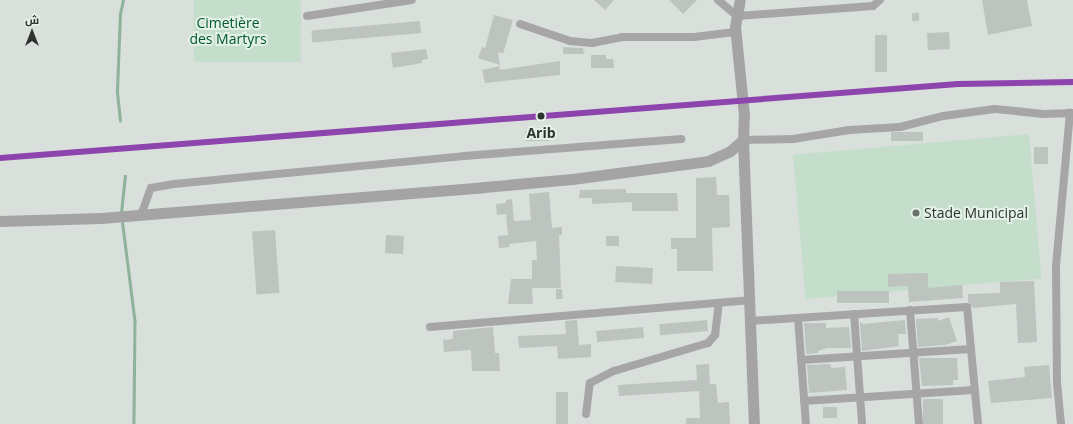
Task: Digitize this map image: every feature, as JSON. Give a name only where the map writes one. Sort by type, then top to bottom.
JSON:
[{"type":"main road","points":[[740,0],[735,32],[744,115],[743,140],[754,424]]},
{"type":"main road","points":[[0,220],[116,217],[587,177],[708,161],[730,151],[743,140]]},
{"type":"street","points":[[307,16],[371,4],[412,0]]},
{"type":"street","points":[[718,0],[737,16],[873,6],[880,0]]},
{"type":"street","points":[[520,24],[570,41],[592,43],[622,37],[694,37],[735,32]]},
{"type":"street","points":[[743,140],[793,138],[849,130],[900,127],[943,116],[995,109],[1044,114],[1072,113],[1056,266],[1057,383],[1061,424]]},
{"type":"street","points":[[141,215],[152,188],[174,184],[464,156],[681,139]]},
{"type":"street","points":[[430,328],[749,300]]},
{"type":"street","points":[[586,414],[590,383],[614,371],[708,343],[715,334],[719,303]]},
{"type":"street","points":[[750,321],[967,307],[978,424]]},
{"type":"street","points":[[910,310],[918,424]]},
{"type":"street","points":[[854,314],[862,424]]},
{"type":"street","points":[[798,318],[806,424]]},
{"type":"street","points":[[801,360],[971,349]]},
{"type":"street","points":[[804,401],[974,390]]},
{"type":"green space","name":"Cimetière des Martyrs","points":[[194,0],[301,0],[301,62],[194,62]]},
{"type":"green space","name":"Stade Municipal","points":[[1029,134],[1042,278],[806,299],[793,155]]},
{"type":"building","points":[[594,0],[614,0],[605,10]]},
{"type":"building","points":[[669,0],[697,0],[683,14]]},
{"type":"building","points":[[982,0],[1027,0],[1032,26],[988,35]]},
{"type":"building","points":[[912,13],[919,13],[919,21],[912,21]]},
{"type":"building","points":[[494,15],[513,20],[503,54],[498,52],[500,65],[478,58],[482,47],[485,48]]},
{"type":"building","points":[[420,21],[421,33],[312,42],[311,30]]},
{"type":"building","points":[[949,32],[950,49],[928,50],[927,33]]},
{"type":"building","points":[[875,35],[887,35],[887,72],[875,72]]},
{"type":"building","points":[[563,47],[583,48],[584,54],[563,54]]},
{"type":"building","points":[[426,49],[428,59],[422,60],[422,63],[393,68],[391,53]]},
{"type":"building","points":[[591,55],[606,55],[606,59],[613,59],[614,68],[591,68]]},
{"type":"building","points":[[560,61],[560,75],[485,83],[482,70],[500,66],[499,70]]},
{"type":"building","name":"Arib","points":[[553,128],[554,138],[549,138],[550,141],[526,141],[525,131]]},
{"type":"building","points":[[891,132],[923,132],[923,141],[891,141]]},
{"type":"building","points":[[1034,147],[1048,147],[1048,164],[1034,164]]},
{"type":"building","points":[[716,177],[717,195],[729,195],[730,227],[712,228],[713,271],[677,271],[677,249],[671,249],[671,238],[696,238],[696,178]]},
{"type":"building","points":[[626,189],[626,193],[677,193],[678,211],[632,211],[632,202],[592,204],[592,198],[579,198],[580,190]]},
{"type":"building","points":[[549,192],[552,228],[562,227],[562,235],[559,235],[561,288],[532,288],[533,304],[508,304],[511,279],[532,279],[532,260],[537,260],[536,241],[509,244],[509,247],[499,248],[498,236],[508,235],[506,214],[497,215],[496,204],[506,203],[506,200],[512,199],[514,221],[531,220],[529,194]]},
{"type":"building","points":[[275,230],[279,293],[256,294],[252,232]]},
{"type":"building","points":[[386,235],[404,236],[403,254],[385,253]]},
{"type":"building","points":[[606,236],[619,236],[619,246],[606,246]]},
{"type":"building","points":[[616,266],[653,268],[652,284],[615,282]]},
{"type":"building","points":[[928,273],[928,288],[962,285],[963,298],[909,302],[908,286],[888,287],[888,274]]},
{"type":"building","points":[[1034,281],[1037,342],[1018,343],[1016,304],[973,308],[968,302],[968,294],[1000,293],[1000,282]]},
{"type":"building","points":[[556,289],[562,289],[563,299],[556,299]]},
{"type":"building","points":[[837,291],[889,291],[889,303],[837,303]]},
{"type":"building","points":[[949,317],[957,341],[945,345],[918,347],[916,319],[938,318],[938,321]]},
{"type":"building","points":[[577,320],[579,345],[591,344],[591,357],[558,359],[557,346],[519,348],[518,336],[566,334],[565,321]]},
{"type":"building","points":[[707,320],[708,331],[660,335],[659,324]]},
{"type":"building","points":[[905,320],[906,334],[898,334],[899,346],[862,351],[860,322],[863,324]]},
{"type":"building","points":[[804,323],[826,323],[826,328],[849,327],[851,348],[828,348],[818,351],[818,353],[806,354]]},
{"type":"building","points":[[493,327],[495,353],[499,353],[500,371],[472,371],[471,350],[444,352],[443,340],[453,339],[453,331]]},
{"type":"building","points":[[643,327],[644,338],[597,342],[596,331]]},
{"type":"building","points":[[919,358],[957,358],[958,380],[953,380],[953,385],[922,386]]},
{"type":"building","points":[[709,364],[710,384],[716,384],[718,403],[729,402],[730,424],[686,424],[686,418],[700,418],[699,391],[619,396],[618,385],[697,380],[696,365]]},
{"type":"building","points":[[830,364],[831,368],[845,367],[847,390],[809,393],[807,365]]},
{"type":"building","points":[[1049,365],[1052,398],[991,403],[988,381],[1025,377],[1024,367]]},
{"type":"building","points":[[556,392],[568,392],[568,424],[556,424]]},
{"type":"building","points":[[923,399],[943,399],[943,424],[923,424]]},
{"type":"building","points":[[823,407],[837,407],[837,418],[823,418]]},
{"type":"waterway","points":[[120,121],[117,91],[120,14],[123,0]]},
{"type":"waterway","points":[[121,213],[125,176]]},
{"type":"waterway","points":[[122,218],[135,321],[134,424]]},
{"type":"railway","points":[[0,158],[958,84],[1073,82]]},
{"type":"transit line","points":[[0,158],[958,84],[1073,82]]},
{"type":"place","name":"Arib","points":[[541,116]]},
{"type":"place","name":"Stade Municipal","points":[[916,213]]}]
